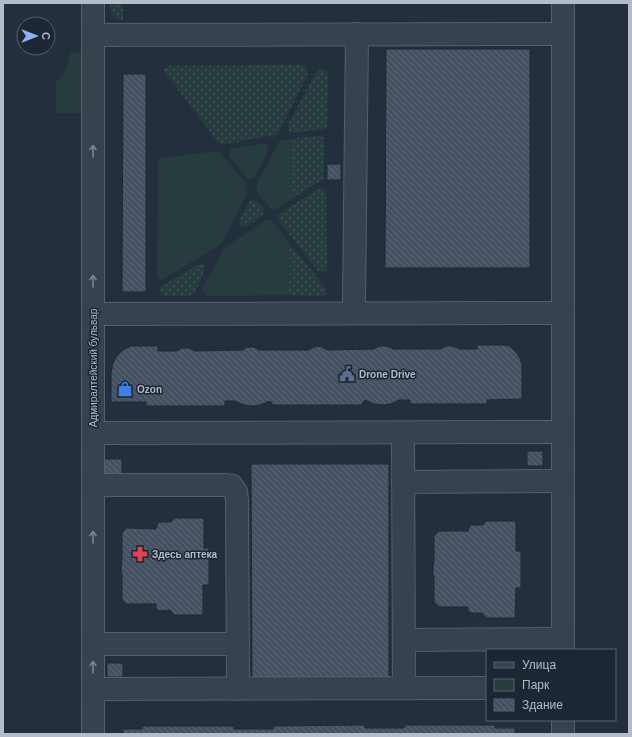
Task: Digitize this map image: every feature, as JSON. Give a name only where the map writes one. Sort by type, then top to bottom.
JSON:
[{"type":"street","name":"Адмиралтейский бульвар","points":[[93,3],[93,734]]},
{"type":"street","points":[[404,640],[563,645],[563,3]]},
{"type":"street","points":[[354,301],[357,34]]},
{"type":"street","points":[[93,35],[563,34]]},
{"type":"street","points":[[93,314],[562,313]]},
{"type":"street","points":[[93,433],[563,432]]},
{"type":"street","points":[[403,433],[404,688]]},
{"type":"street","points":[[403,482],[563,481]]},
{"type":"street","points":[[93,485],[232,486],[236,492],[237,500],[238,689]]},
{"type":"street","points":[[93,644],[238,644]]},
{"type":"street","points":[[93,689],[486,688]]},
{"type":"street","points":[[563,721],[563,734]]},
{"type":"green space","points":[[110,3],[123,3],[123,20],[116,19],[112,15]]},
{"type":"green space","points":[[70,53],[85,53],[85,113],[56,113],[56,82],[66,69]]},
{"type":"green space","points":[[303,65],[307,68],[308,74],[278,133],[271,136],[225,144],[218,142],[164,70],[168,66]]},
{"type":"green space","points":[[321,68],[326,71],[328,75],[327,127],[324,129],[294,133],[289,131],[288,125],[316,72]]},
{"type":"green space","points":[[322,136],[324,139],[323,179],[290,200],[291,139]]},
{"type":"green space","points":[[291,139],[290,200],[274,210],[270,208],[258,193],[257,184],[278,143],[282,140]]},
{"type":"green space","points":[[266,144],[268,150],[267,154],[254,178],[249,179],[229,156],[230,150]]},
{"type":"green space","points":[[219,151],[245,183],[247,193],[223,241],[218,246],[162,280],[159,279],[157,275],[158,162],[162,158]]},
{"type":"green space","points":[[320,188],[324,189],[326,192],[327,268],[324,272],[318,271],[278,219],[280,213]]},
{"type":"green space","points":[[252,200],[256,201],[262,207],[264,213],[248,226],[242,226],[240,219],[249,202]]},
{"type":"green space","points":[[267,220],[271,220],[273,222],[290,244],[289,295],[208,296],[203,293],[203,287],[224,249]]},
{"type":"green space","points":[[290,244],[325,287],[326,294],[323,296],[289,295]]},
{"type":"green space","points":[[199,264],[204,265],[205,269],[195,292],[192,295],[165,296],[160,293],[160,288],[162,286]]},
{"type":"building","points":[[386,49],[530,49],[530,268],[385,268]]},
{"type":"building","points":[[123,74],[146,74],[146,292],[122,292]]},
{"type":"building","points":[[327,164],[341,164],[341,180],[327,180]]},
{"type":"building","points":[[477,345],[504,345],[509,346],[515,351],[520,358],[522,365],[522,399],[487,400],[487,404],[410,404],[410,400],[399,400],[391,404],[384,405],[374,404],[365,400],[361,405],[273,405],[270,401],[253,406],[244,405],[235,401],[225,401],[225,406],[146,406],[146,402],[111,402],[111,373],[113,363],[123,350],[131,346],[158,346],[158,351],[177,351],[182,348],[189,348],[195,351],[243,350],[247,347],[254,347],[259,350],[309,350],[314,347],[321,346],[327,350],[374,349],[379,346],[387,346],[393,349],[441,349],[446,346],[453,346],[459,349],[477,349]]},
{"type":"building","points":[[527,451],[543,451],[543,466],[527,466]]},
{"type":"building","points":[[102,459],[122,459],[122,480],[102,480]]},
{"type":"building","points":[[251,464],[389,464],[389,678],[252,678]]},
{"type":"building","points":[[174,518],[204,518],[204,548],[209,548],[209,585],[203,585],[203,615],[174,615],[170,610],[159,611],[156,608],[156,604],[126,604],[122,599],[122,533],[126,528],[156,529],[158,522],[171,522]]},
{"type":"building","points":[[486,521],[516,521],[516,551],[521,551],[521,588],[516,588],[515,618],[486,618],[482,613],[471,613],[468,611],[468,607],[439,607],[434,602],[434,536],[439,531],[468,531],[470,525],[483,525]]},
{"type":"building","points":[[107,663],[123,663],[123,677],[107,677]]},
{"type":"building","points":[[365,725],[365,728],[404,728],[404,725],[495,725],[495,728],[515,728],[515,734],[123,734],[123,729],[142,729],[142,726],[234,726],[234,729],[273,729],[273,726]]},
{"type":"place","name":"Drone Drive","points":[[347,374]]},
{"type":"place","name":"Ozon","points":[[125,389]]},
{"type":"place","name":"Здесь аптека","points":[[140,554]]}]
